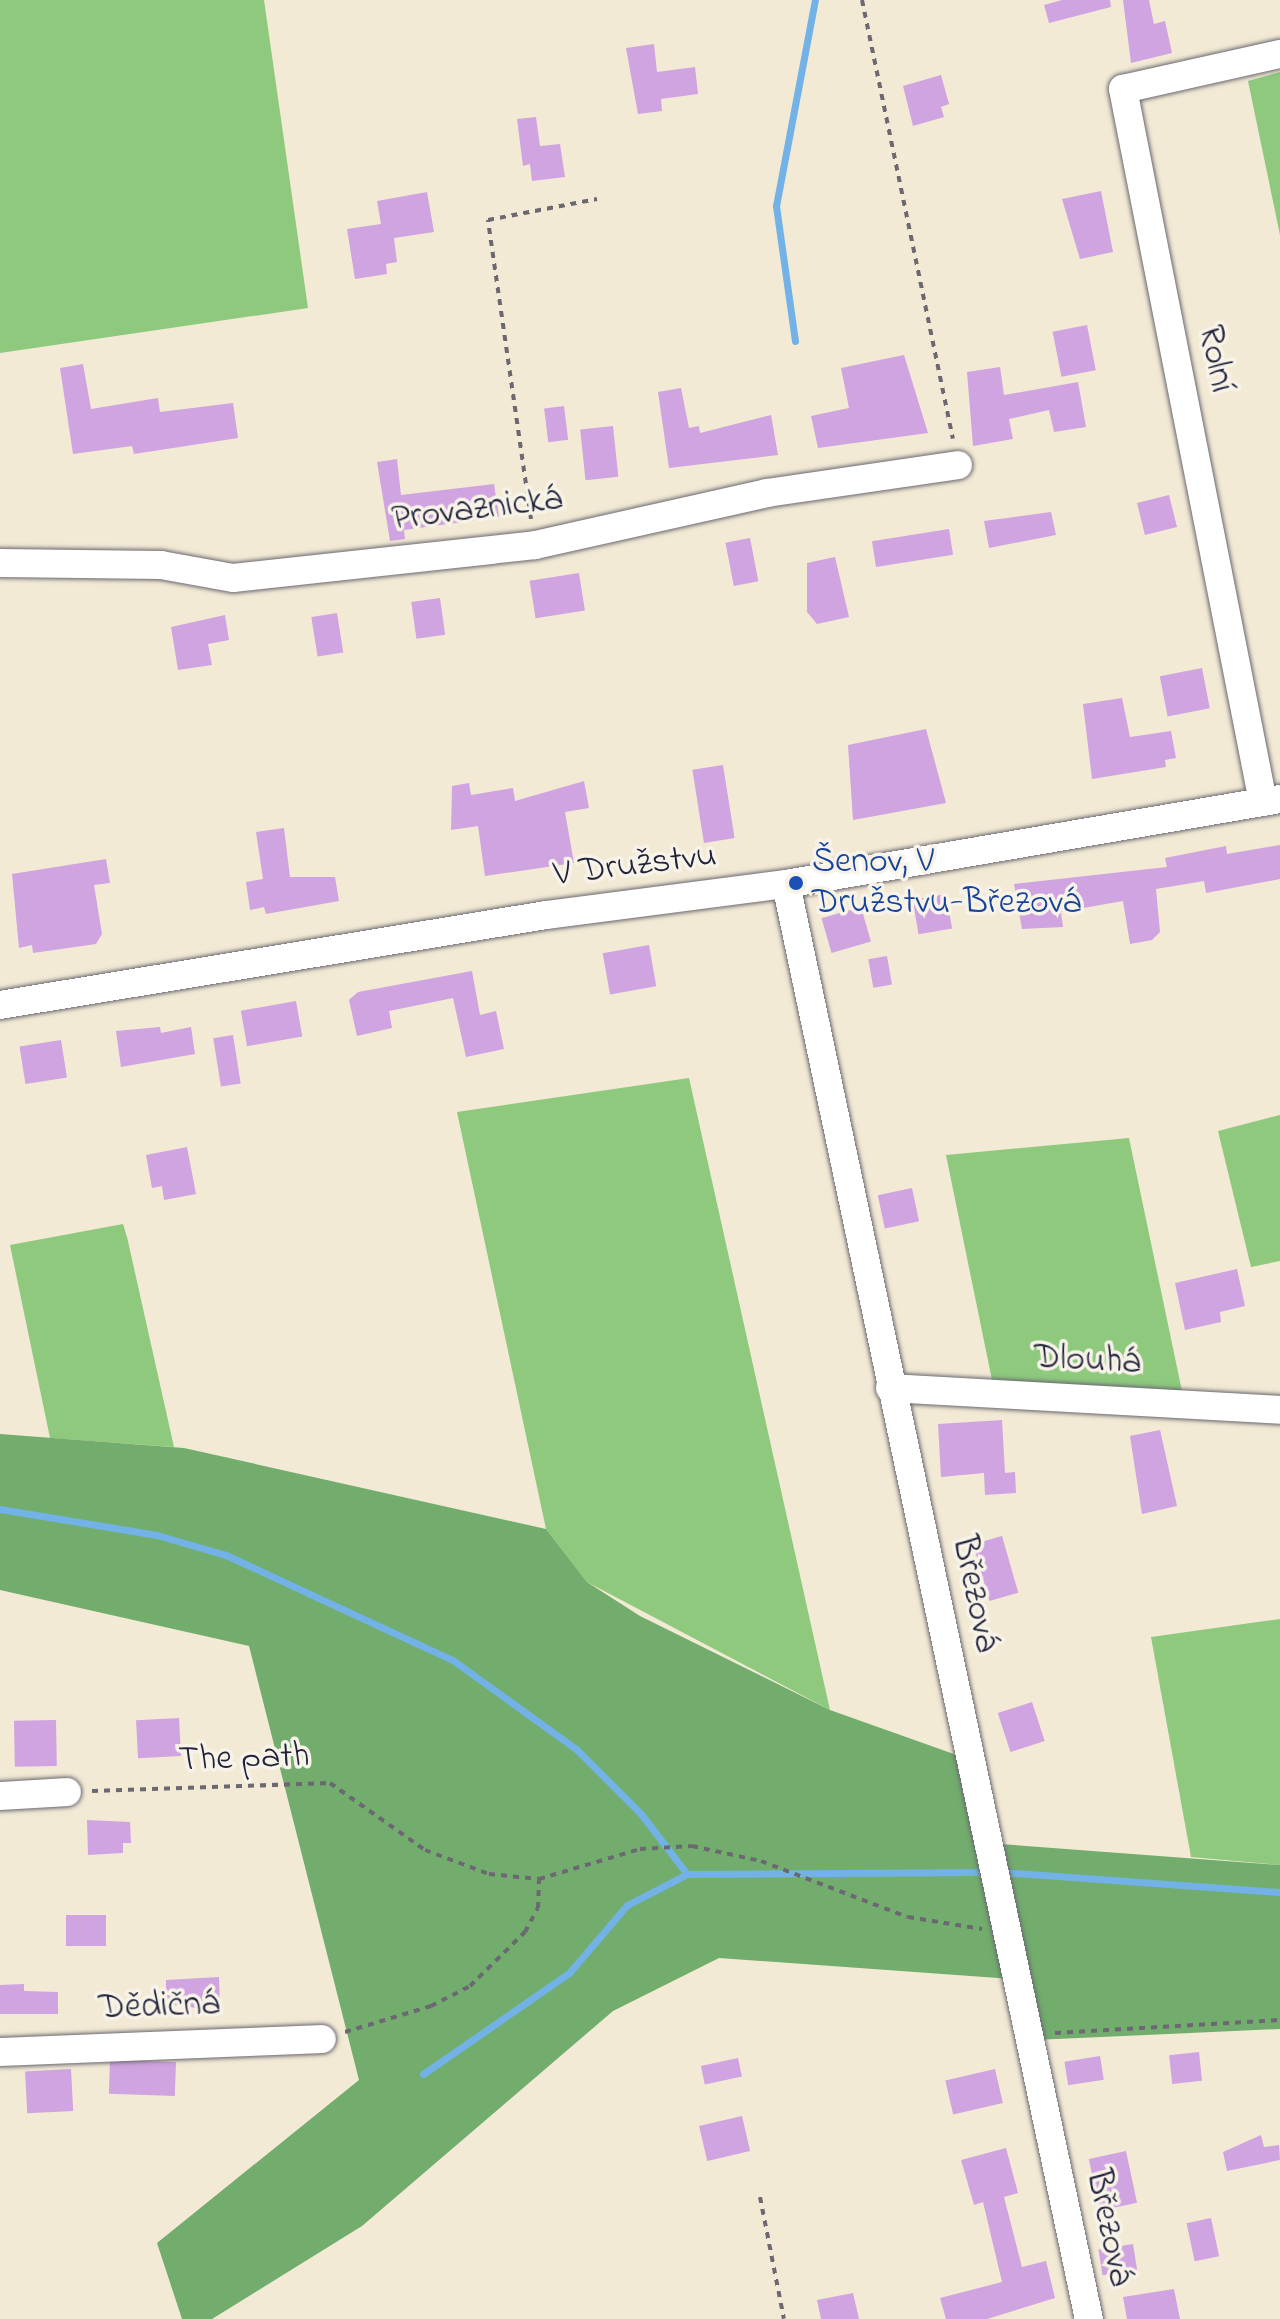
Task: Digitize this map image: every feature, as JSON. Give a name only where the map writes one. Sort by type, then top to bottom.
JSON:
[{"type":"street","name":"Rolní","points":[[1272,800],[1123,89],[1280,54]]},
{"type":"street","name":"Provaznická","points":[[0,563],[146,564],[233,578],[535,545],[767,493],[958,465]]},
{"type":"street","name":"V Družstvu","points":[[0,1005],[546,915],[786,884],[1272,800]]},
{"type":"street","name":"Březová","points":[[786,884],[890,1388],[1001,1889],[1089,2319]]},
{"type":"street","name":"Dlouhá","points":[[890,1388],[1280,1410]]},
{"type":"street","points":[[0,1796],[67,1792]]},
{"type":"street","name":"Dědičná","points":[[0,2052],[322,2039]]},
{"type":"path","points":[[862,0],[958,465]]},
{"type":"path","points":[[535,545],[488,220],[597,199]]},
{"type":"path","name":"The path","points":[[67,1792],[330,1783],[425,1850],[489,1874],[539,1879]]},
{"type":"path","points":[[322,2039],[431,2006],[470,1986],[525,1932],[538,1908],[539,1879],[649,1848],[686,1847],[761,1861],[908,1917],[1008,1931]]},
{"type":"path","points":[[1029,2035],[1280,2020]]},
{"type":"path","points":[[760,2197],[784,2319]]},
{"type":"green space","points":[[0,0],[264,0],[308,308],[0,353]]},
{"type":"green space","points":[[1280,72],[1280,235],[1248,81]]},
{"type":"green space","points":[[689,1078],[830,1710],[587,1582],[546,1529],[457,1112]]},
{"type":"green space","points":[[1280,1115],[1280,1261],[1251,1267],[1218,1131]]},
{"type":"green space","points":[[1129,1138],[1183,1396],[992,1380],[946,1155]]},
{"type":"green space","points":[[123,1224],[174,1447],[50,1438],[10,1245]]},
{"type":"green space","points":[[0,1434],[184,1448],[546,1529],[587,1582],[640,1616],[830,1710],[965,1758],[1012,1979],[719,1958],[613,2011],[362,2226],[212,2319],[182,2319],[157,2243],[359,2080],[249,1646],[0,1590]]},
{"type":"green space","points":[[1280,1619],[1280,1865],[1191,1857],[1151,1637]]},
{"type":"green space","points":[[1000,1844],[1280,1865],[1280,2029],[1034,2040]]},
{"type":"building","points":[[1062,0],[1110,0],[1111,7],[1049,23],[1044,5]]},
{"type":"building","points":[[1123,0],[1149,0],[1154,24],[1165,21],[1172,53],[1131,63]]},
{"type":"building","points":[[654,44],[657,72],[695,67],[698,94],[661,99],[662,111],[638,114],[626,48]]},
{"type":"building","points":[[941,75],[949,104],[941,107],[944,117],[913,126],[903,86]]},
{"type":"building","points":[[536,117],[540,146],[560,144],[565,177],[532,181],[530,164],[523,166],[517,119]]},
{"type":"building","points":[[1101,191],[1113,252],[1080,259],[1062,199]]},
{"type":"building","points":[[427,192],[434,232],[394,238],[397,262],[386,264],[387,274],[355,279],[347,229],[381,224],[377,201]]},
{"type":"building","points":[[1087,325],[1096,370],[1061,377],[1053,332]]},
{"type":"building","points":[[904,355],[928,433],[818,448],[811,416],[849,408],[841,368]]},
{"type":"building","points":[[83,364],[91,409],[158,398],[160,412],[233,403],[238,438],[134,454],[132,446],[73,454],[60,368]]},
{"type":"building","points":[[1000,367],[1004,395],[1078,382],[1086,427],[1054,432],[1049,410],[1009,419],[1013,439],[973,446],[967,372]]},
{"type":"building","points":[[681,388],[689,428],[699,426],[700,433],[771,415],[778,455],[669,468],[658,392]]},
{"type":"building","points":[[564,406],[568,440],[548,442],[544,408]]},
{"type":"building","points":[[613,426],[618,477],[586,480],[580,429]]},
{"type":"building","points":[[397,459],[401,495],[494,484],[499,517],[404,530],[405,539],[390,541],[377,462]]},
{"type":"building","points":[[1169,495],[1177,527],[1145,535],[1137,503]]},
{"type":"building","points":[[1051,512],[1056,535],[989,548],[984,521]]},
{"type":"building","points":[[949,529],[953,555],[876,567],[872,541]]},
{"type":"building","points":[[750,538],[758,581],[734,586],[725,543]]},
{"type":"building","points":[[835,557],[849,617],[817,624],[807,612],[807,563]]},
{"type":"building","points":[[579,573],[585,611],[536,618],[530,581]]},
{"type":"building","points":[[440,598],[445,635],[416,639],[411,602]]},
{"type":"building","points":[[337,613],[343,653],[318,657],[311,617]]},
{"type":"building","points":[[225,615],[229,640],[208,644],[212,665],[178,670],[171,627]]},
{"type":"building","points":[[1202,668],[1210,708],[1168,716],[1160,676]]},
{"type":"building","points":[[1122,698],[1130,737],[1171,731],[1176,758],[1165,760],[1166,767],[1092,779],[1083,704]]},
{"type":"building","points":[[926,729],[946,803],[853,820],[848,745]]},
{"type":"building","points":[[723,765],[735,838],[704,843],[692,770]]},
{"type":"building","points":[[584,781],[589,808],[565,812],[574,863],[485,876],[478,826],[451,830],[452,786],[469,783],[471,795],[513,788],[515,801]]},
{"type":"building","points":[[284,828],[290,877],[335,877],[339,901],[266,914],[264,907],[250,910],[246,882],[263,879],[256,832]]},
{"type":"building","points":[[1280,845],[1280,879],[1206,893],[1204,881],[1156,889],[1160,932],[1152,940],[1130,944],[1123,901],[1061,912],[1063,927],[1022,929],[1014,884],[1167,867],[1165,858],[1226,846],[1227,854]]},
{"type":"building","points":[[106,859],[110,883],[94,885],[102,934],[96,944],[33,953],[32,945],[19,948],[12,874]]},
{"type":"building","points":[[946,894],[952,928],[919,934],[913,900]]},
{"type":"building","points":[[861,907],[871,942],[832,953],[822,918]]},
{"type":"building","points":[[649,945],[656,986],[610,995],[603,953]]},
{"type":"building","points":[[887,956],[892,985],[873,988],[868,959]]},
{"type":"building","points":[[472,971],[480,1015],[496,1011],[504,1049],[466,1057],[453,998],[389,1011],[392,1028],[357,1036],[349,1000],[358,992]]},
{"type":"building","points":[[296,1001],[302,1036],[247,1046],[241,1011]]},
{"type":"building","points":[[160,1027],[161,1033],[191,1027],[195,1054],[121,1067],[116,1031]]},
{"type":"building","points":[[233,1035],[241,1083],[221,1087],[213,1038]]},
{"type":"building","points":[[61,1040],[67,1078],[25,1084],[20,1047]]},
{"type":"building","points":[[187,1147],[196,1194],[164,1200],[162,1186],[152,1188],[146,1155]]},
{"type":"building","points":[[912,1188],[919,1221],[885,1229],[878,1195]]},
{"type":"building","points":[[1237,1269],[1245,1306],[1220,1312],[1221,1322],[1185,1330],[1175,1283]]},
{"type":"building","points":[[1002,1420],[1005,1473],[1015,1472],[1016,1493],[985,1495],[984,1473],[941,1477],[938,1424]]},
{"type":"building","points":[[1160,1430],[1177,1506],[1142,1514],[1130,1436]]},
{"type":"building","points":[[1002,1536],[1018,1593],[989,1601],[973,1544]]},
{"type":"building","points":[[1032,1702],[1045,1741],[1010,1752],[998,1713]]},
{"type":"building","points":[[179,1718],[181,1756],[138,1758],[136,1720]]},
{"type":"building","points":[[56,1720],[57,1766],[15,1767],[14,1721]]},
{"type":"building","points":[[87,1820],[130,1822],[131,1843],[123,1843],[123,1853],[88,1855]]},
{"type":"building","points":[[66,1915],[106,1915],[106,1946],[66,1946]]},
{"type":"building","points":[[219,1977],[220,2011],[166,2004],[166,1980]]},
{"type":"building","points":[[24,1984],[24,1991],[58,1992],[58,2014],[0,2014],[0,1985]]},
{"type":"building","points":[[1199,2052],[1202,2081],[1172,2084],[1169,2055]]},
{"type":"building","points":[[1100,2056],[1104,2080],[1068,2085],[1064,2062]]},
{"type":"building","points":[[738,2058],[742,2077],[705,2084],[701,2066]]},
{"type":"building","points":[[110,2060],[176,2062],[175,2096],[109,2094]]},
{"type":"building","points":[[71,2069],[73,2111],[27,2113],[25,2071]]},
{"type":"building","points":[[995,2069],[1003,2103],[953,2115],[945,2080]]},
{"type":"building","points":[[742,2116],[750,2151],[707,2161],[699,2126]]},
{"type":"building","points":[[1261,2135],[1264,2147],[1279,2145],[1280,2160],[1227,2171],[1223,2152]]},
{"type":"building","points":[[1006,2148],[1018,2193],[1004,2197],[1022,2267],[1046,2261],[1055,2298],[987,2319],[946,2319],[940,2298],[1002,2282],[983,2202],[974,2205],[961,2160]]},
{"type":"building","points":[[1126,2151],[1137,2203],[1100,2211],[1089,2159]]},
{"type":"building","points":[[1211,2218],[1219,2256],[1195,2261],[1187,2223]]},
{"type":"building","points":[[1133,2244],[1137,2270],[1102,2275],[1098,2249]]},
{"type":"building","points":[[1174,2289],[1180,2319],[1127,2319],[1123,2297]]},
{"type":"building","points":[[853,2293],[859,2319],[821,2319],[817,2300]]},
{"type":"waterway","points":[[795,341],[776,206],[815,0]]},
{"type":"waterway","points":[[0,1509],[157,1535],[226,1555],[454,1661],[576,1749],[641,1814],[687,1874],[988,1872]]},
{"type":"waterway","points":[[1001,1872],[1280,1892]]},
{"type":"waterway","points":[[423,2074],[569,1973],[627,1905],[687,1874]]},
{"type":"place","name":"Šenov, V Družstvu-Březová","points":[[796,883]]}]
